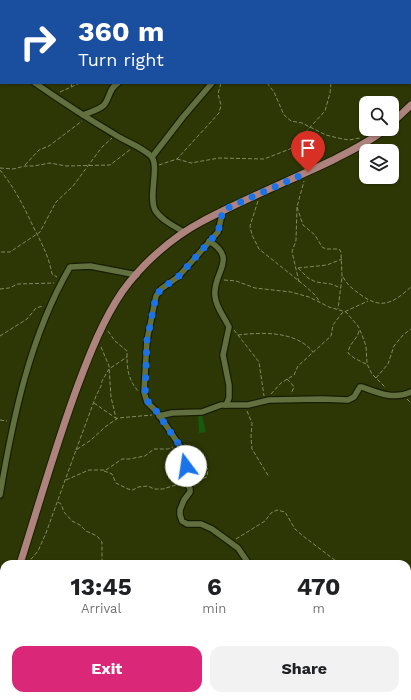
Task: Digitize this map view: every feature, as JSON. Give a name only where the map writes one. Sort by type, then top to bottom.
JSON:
[{"type":"main road","points":[[399,117],[409,108]]},
{"type":"main road","points":[[21,560],[69,409],[104,323],[122,292],[149,261],[184,232],[223,210],[308,172],[375,136]]},
{"type":"street","points":[[36,84],[115,135],[136,145],[152,157],[154,165],[152,188],[155,209],[164,219],[184,232]]},
{"type":"street","points":[[84,115],[99,109],[104,105],[114,86],[117,84]]},
{"type":"street","points":[[152,157],[211,84]]},
{"type":"street","points":[[223,210],[220,227],[210,241],[178,277],[161,289],[156,296],[147,340],[145,398],[180,445],[184,457],[190,492],[184,500],[180,510],[182,521],[188,524],[201,524],[208,527],[230,541],[238,548],[246,560]]},
{"type":"street","points":[[210,241],[218,246],[224,259],[215,289],[218,309],[228,327],[223,355],[229,385],[229,398],[226,405]]},
{"type":"street","points":[[0,495],[14,421],[31,357],[50,307],[70,267],[90,266],[137,275]]},
{"type":"street","points":[[159,416],[172,413],[198,412],[226,405],[245,405],[269,400],[348,400],[354,397],[360,387],[378,393],[395,395],[402,395],[411,392]]},
{"type":"path","points":[[52,95],[78,84]]},
{"type":"path","points":[[154,165],[167,163],[177,159],[220,111],[221,105],[218,94],[221,84]]},
{"type":"path","points":[[268,84],[274,92],[284,115],[291,121],[302,123],[326,135],[338,138],[349,140],[356,138],[370,140]]},
{"type":"path","points":[[177,159],[191,162],[219,158],[264,159],[290,149],[328,106],[331,84]]},
{"type":"path","points":[[25,166],[39,150],[49,146],[76,126],[84,115]]},
{"type":"path","points":[[1,252],[10,252],[40,232],[56,202],[73,186],[102,147],[115,135]]},
{"type":"path","points":[[0,169],[12,169],[50,163],[66,166],[112,164],[136,145]]},
{"type":"path","points":[[0,169],[18,195],[48,254],[52,274],[62,281]]},
{"type":"path","points":[[300,282],[292,252],[296,240],[297,207],[302,186],[308,172]]},
{"type":"path","points":[[262,192],[251,220],[250,226],[252,235],[261,252],[300,282],[315,295],[320,303]]},
{"type":"path","points":[[297,207],[306,228],[315,235],[324,248],[341,251],[342,288],[338,309]]},
{"type":"path","points":[[296,268],[327,265],[342,259]]},
{"type":"path","points":[[298,268],[308,278],[316,282],[331,284],[342,288]]},
{"type":"path","points":[[342,277],[349,288],[368,301],[384,304],[400,296],[411,287]]},
{"type":"path","points":[[218,279],[236,281],[255,288],[291,292],[344,311],[360,330],[366,346],[367,364],[372,374],[395,395]]},
{"type":"path","points":[[0,288],[9,288],[18,284],[54,283],[62,281]]},
{"type":"path","points":[[232,324],[238,336],[259,362],[264,398],[271,394],[286,379],[294,375],[298,366],[331,336],[333,325],[344,311],[368,301]]},
{"type":"path","points":[[0,336],[27,319],[36,308],[50,307]]},
{"type":"path","points":[[104,323],[112,338],[128,351],[128,372],[130,380],[145,398]]},
{"type":"path","points":[[376,378],[388,364],[394,346],[411,329]]},
{"type":"path","points":[[360,330],[357,338],[350,345],[348,353],[354,358],[367,364]]},
{"type":"path","points":[[238,336],[278,333],[306,344],[313,352]]},
{"type":"path","points":[[97,339],[108,363],[111,397],[116,418]]},
{"type":"path","points":[[30,560],[38,551],[102,381],[109,369],[127,357]]},
{"type":"path","points":[[286,379],[292,383],[294,387],[286,400]]},
{"type":"path","points":[[93,403],[97,404],[116,418]]},
{"type":"path","points":[[245,405],[252,423],[252,449],[269,477]]},
{"type":"path","points":[[75,450],[91,440],[116,418],[159,416]]},
{"type":"path","points":[[0,420],[14,421]]},
{"type":"path","points":[[65,481],[90,470],[104,470],[112,474],[116,482],[129,489],[148,486],[154,489],[163,489],[204,478],[208,475],[208,470],[201,457],[180,445],[168,449],[154,449],[145,456],[122,459],[104,470]]},
{"type":"path","points":[[58,501],[67,517],[80,525],[86,531],[100,538],[103,547],[102,559]]},
{"type":"path","points":[[230,541],[239,538],[265,521],[271,513],[277,510],[285,512],[295,529],[335,560]]},
{"type":"building","points":[[198,416],[202,416],[206,432],[199,433]]},
{"type":"route","points":[[186,466],[182,449],[157,412],[145,398],[144,392],[147,367],[148,327],[153,303],[161,289],[173,282],[218,232],[223,210],[308,172]]}]
